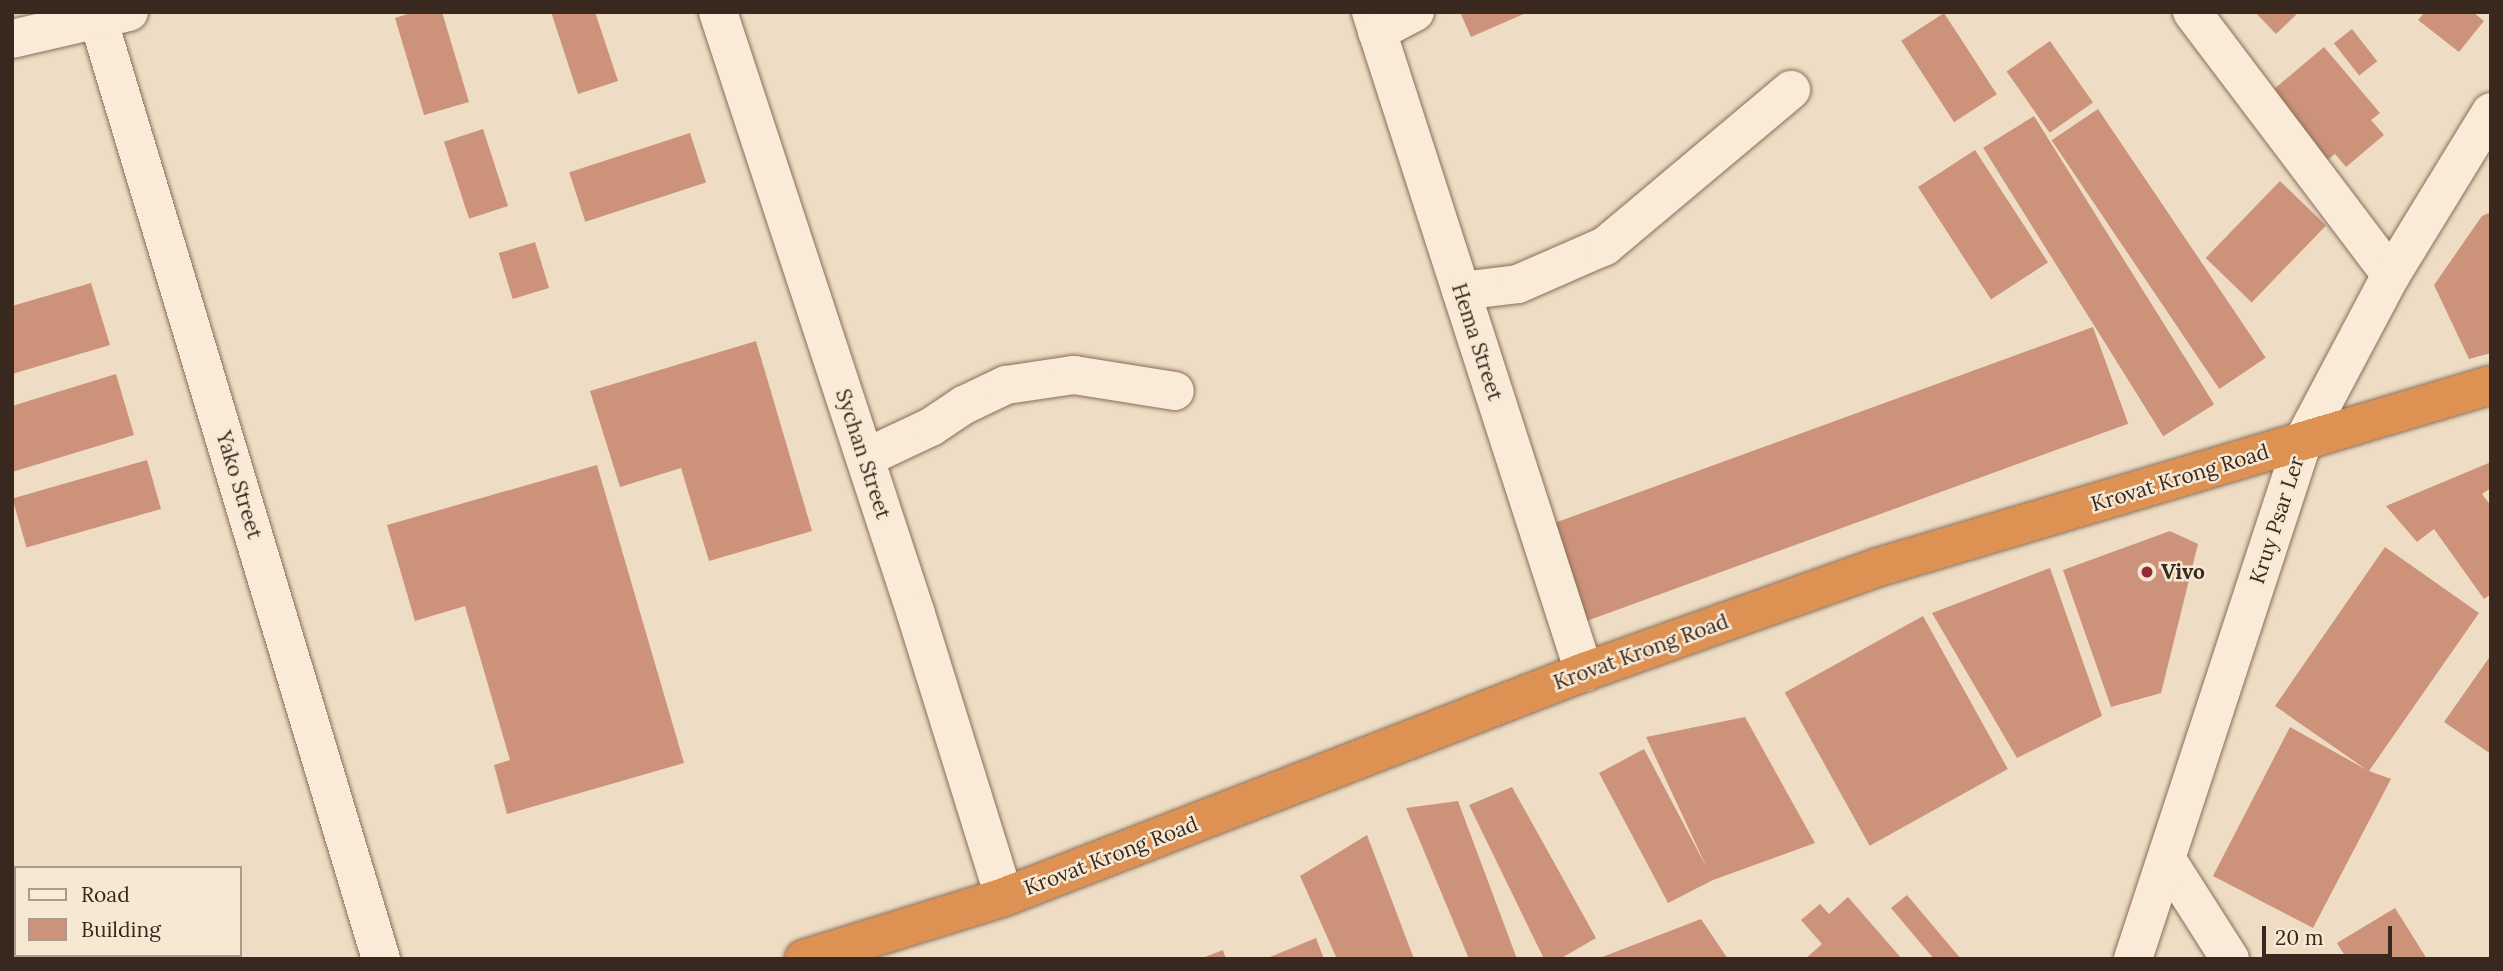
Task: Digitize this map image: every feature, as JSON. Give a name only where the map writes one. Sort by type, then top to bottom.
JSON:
[{"type":"highway","name":"Krovat Krong Road","points":[[804,959],[1004,897],[1584,672],[1879,568],[2491,385]]},
{"type":"street","name":"Sychan Street","points":[[718,12],[865,458],[1004,897]]},
{"type":"street","points":[[1374,22],[1415,12]]},
{"type":"street","points":[[2192,12],[2391,275]]},
{"type":"street","points":[[12,39],[108,14]]},
{"type":"street","name":"Yako Street","points":[[108,14],[381,959]]},
{"type":"street","name":"Hema Street","points":[[1374,22],[1584,672]]},
{"type":"street","points":[[1461,291],[1518,284],[1605,246],[1791,90]]},
{"type":"street","name":"Kruy Psar Ler","points":[[2133,959],[2303,441],[2391,275],[2491,111]]},
{"type":"street","points":[[865,458],[932,427],[964,405],[1006,385],[1074,374],[1175,391]]},
{"type":"street","points":[[2166,860],[2230,959]]},
{"type":"building","points":[[414,12],[442,12],[469,102],[424,115],[395,18]]},
{"type":"building","points":[[551,12],[595,12],[618,81],[578,94]]},
{"type":"building","points":[[1460,12],[1528,12],[1471,37]]},
{"type":"building","points":[[2255,12],[2299,12],[2276,34]]},
{"type":"building","points":[[2425,12],[2473,12],[2484,21],[2459,52],[2418,20]]},
{"type":"building","points":[[1944,13],[1997,94],[1954,122],[1901,41]]},
{"type":"building","points":[[2352,29],[2377,61],[2359,75],[2334,43]]},
{"type":"building","points":[[2050,41],[2093,102],[2050,133],[2007,71]]},
{"type":"building","points":[[2324,47],[2380,113],[2371,120],[2384,135],[2346,167],[2335,154],[2318,167],[2261,100]]},
{"type":"building","points":[[2098,109],[2266,358],[2219,389],[2052,140]]},
{"type":"building","points":[[2034,116],[2214,404],[2163,436],[1983,148]]},
{"type":"building","points":[[483,129],[508,206],[469,219],[444,142]]},
{"type":"building","points":[[690,133],[706,182],[585,222],[569,172]]},
{"type":"building","points":[[1975,150],[2048,262],[1991,299],[1918,187]]},
{"type":"building","points":[[2280,181],[2326,225],[2252,302],[2206,258]]},
{"type":"building","points":[[2491,212],[2491,353],[2469,359],[2434,285],[2482,216]]},
{"type":"building","points":[[535,242],[549,288],[513,299],[499,253]]},
{"type":"building","points":[[91,283],[110,345],[12,374],[12,306]]},
{"type":"building","points":[[2093,327],[2128,424],[1583,622],[1548,525]]},
{"type":"building","points":[[756,341],[812,531],[709,561],[681,468],[620,487],[590,391]]},
{"type":"building","points":[[116,374],[134,435],[12,472],[12,406]]},
{"type":"building","points":[[147,460],[161,509],[26,548],[12,499]]},
{"type":"building","points":[[2491,462],[2491,488],[2482,494],[2491,506],[2491,594],[2484,599],[2434,529],[2417,542],[2386,506]]},
{"type":"building","points":[[597,465],[684,763],[507,814],[494,765],[510,760],[465,606],[415,621],[387,525]]},
{"type":"building","points":[[2170,531],[2198,544],[2161,693],[2111,707],[2063,570]]},
{"type":"building","points":[[2385,547],[2479,613],[2369,771],[2391,779],[2313,928],[2213,876],[2290,727],[2367,770],[2275,706]]},
{"type":"building","points":[[2050,568],[2102,716],[2017,758],[1932,613]]},
{"type":"building","points":[[1923,616],[2008,769],[1870,846],[1785,693]]},
{"type":"building","points":[[2491,655],[2491,754],[2444,722]]},
{"type":"building","points":[[1745,717],[1815,843],[1713,880],[1668,903],[1599,773],[1644,749],[1707,868],[1646,737]]},
{"type":"building","points":[[1512,787],[1596,938],[1560,959],[1544,959],[1469,805]]},
{"type":"building","points":[[1458,801],[1517,959],[1469,959],[1406,808]]},
{"type":"building","points":[[1367,835],[1414,959],[1337,959],[1300,876]]},
{"type":"building","points":[[1907,895],[1961,959],[1934,959],[1891,908]]},
{"type":"building","points":[[1848,897],[1902,959],[1805,959],[1822,944],[1801,920],[1820,904],[1829,914]]},
{"type":"building","points":[[2395,908],[2427,959],[2347,959],[2337,943]]},
{"type":"building","points":[[1701,919],[1728,959],[1597,959]]},
{"type":"building","points":[[1316,938],[1324,959],[1265,959]]},
{"type":"building","points":[[1223,950],[1226,959],[1200,959]]},
{"type":"building","points":[[12,953],[14,957],[109,959],[12,959]]},
{"type":"place","name":"Vivo","points":[[2147,572]]}]
